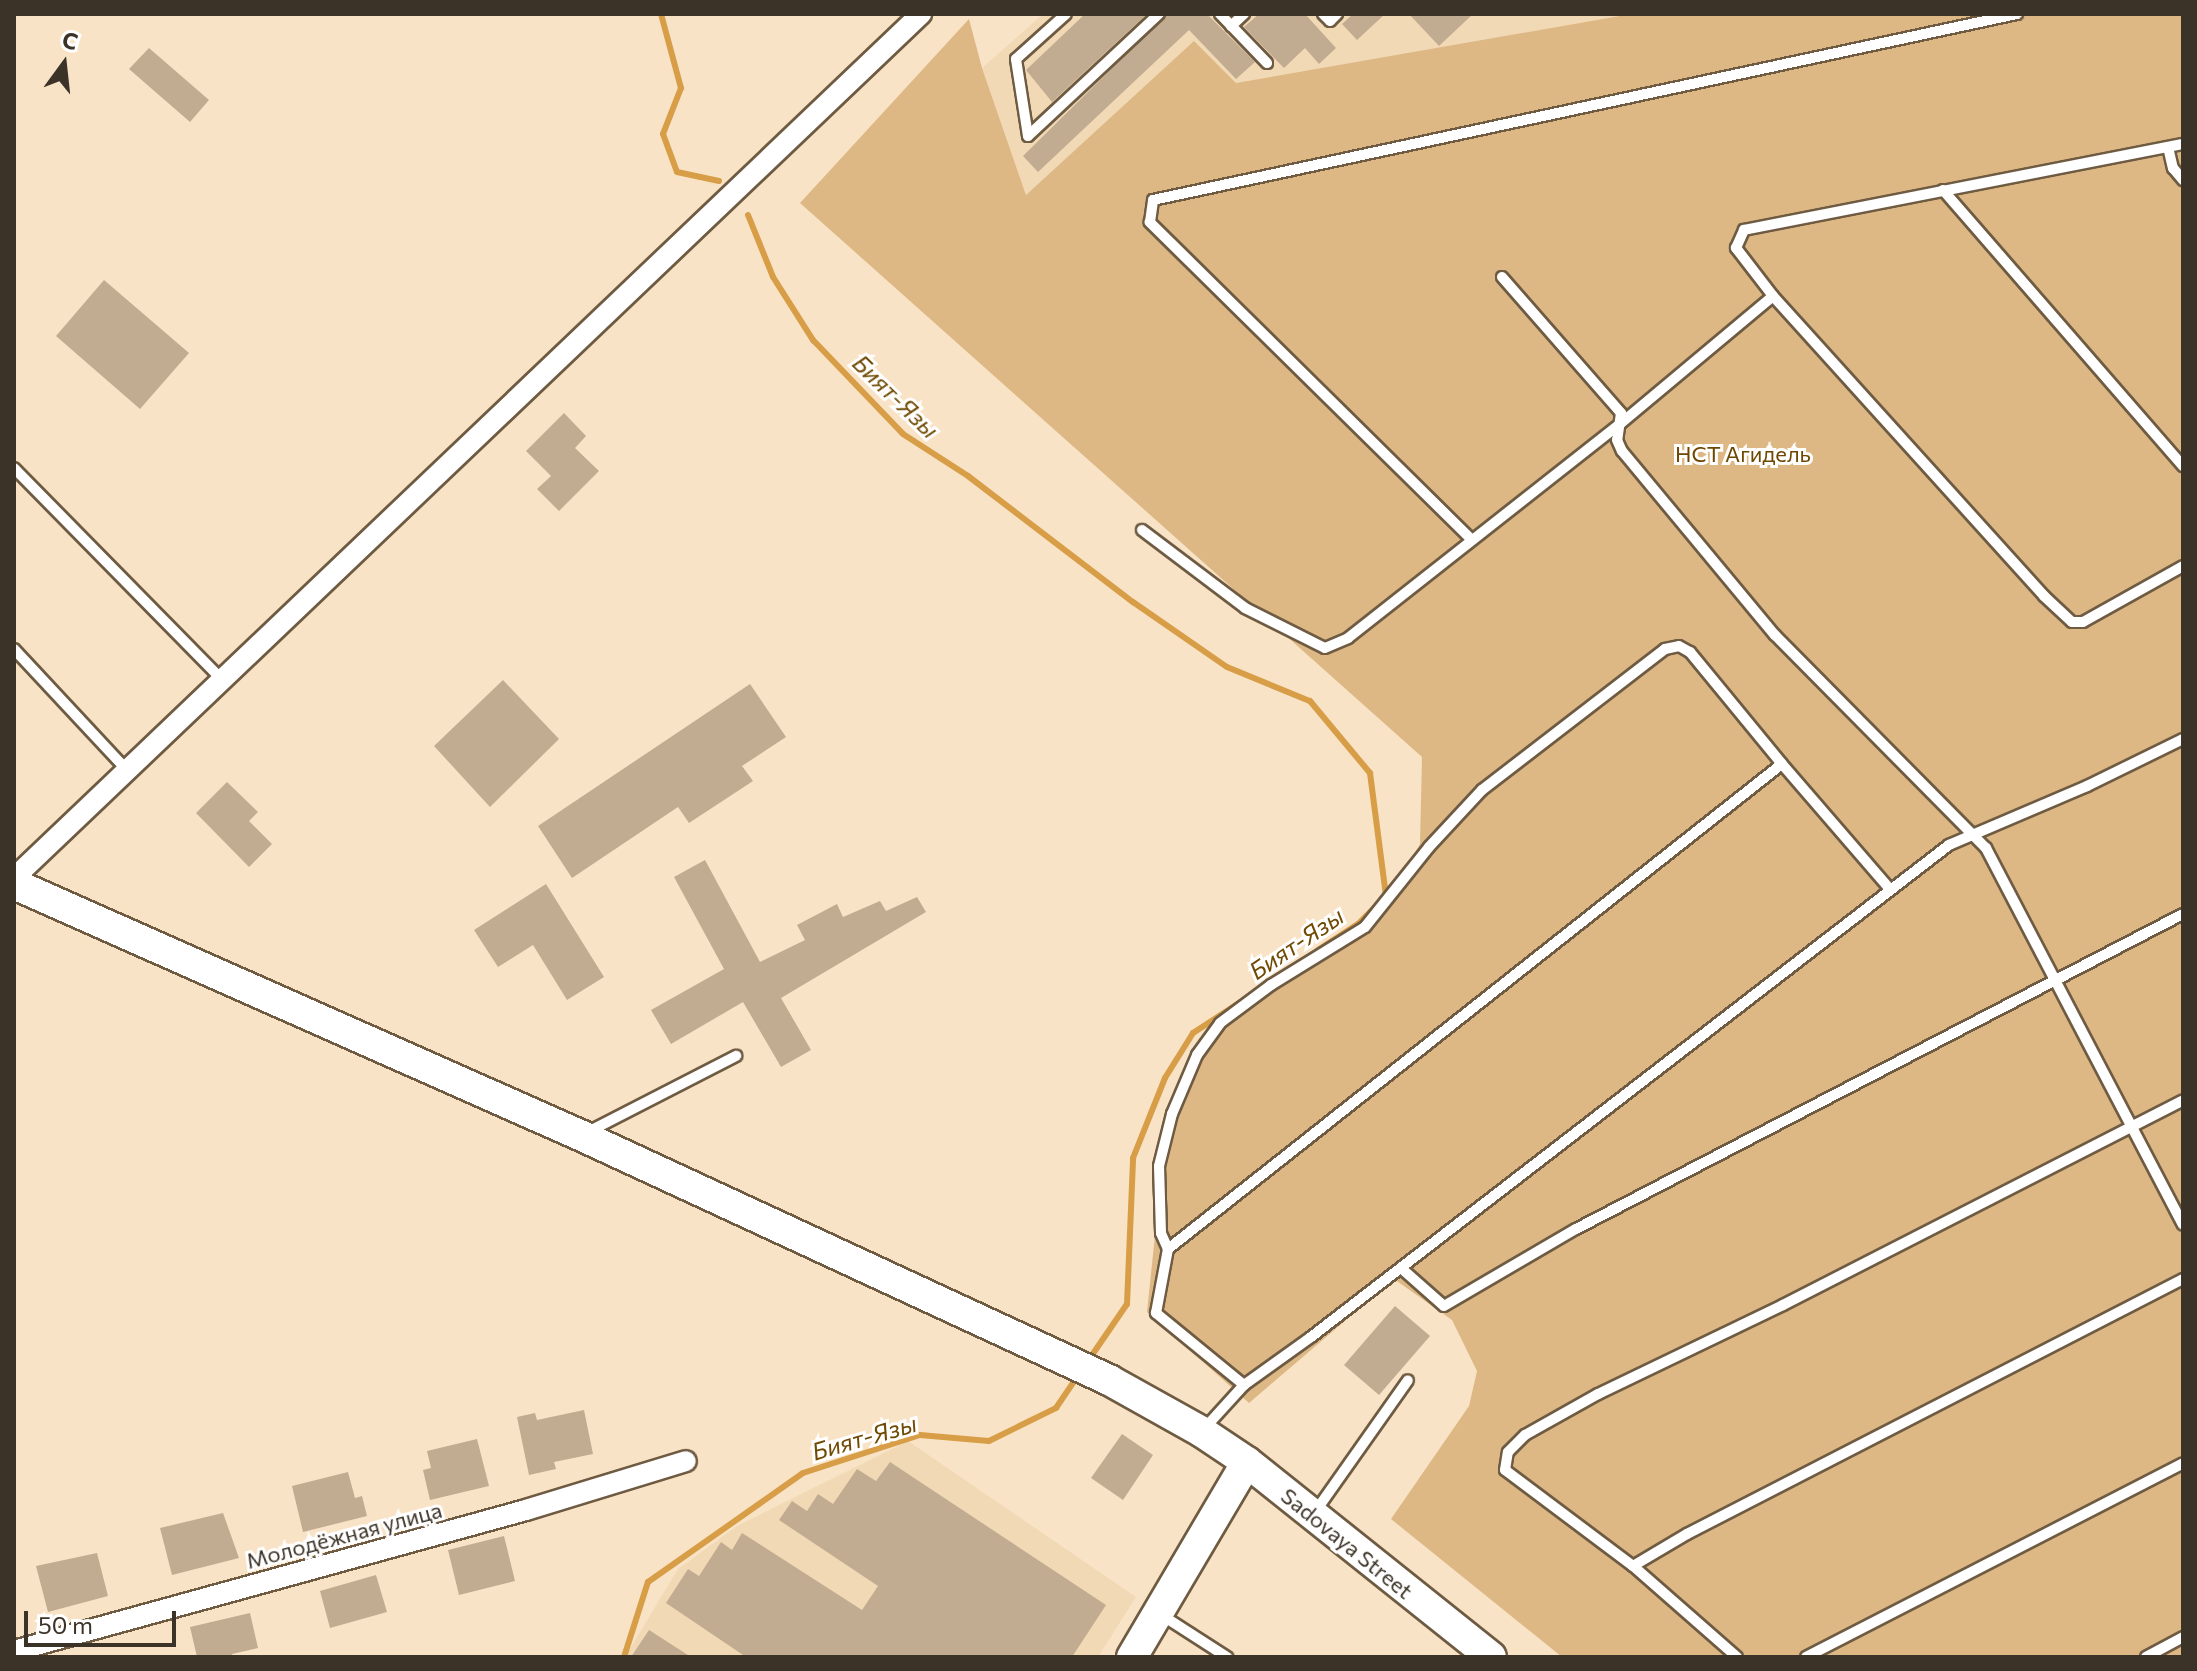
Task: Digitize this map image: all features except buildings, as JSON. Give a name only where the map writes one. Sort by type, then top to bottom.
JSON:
[{"type":"main road","name":"Sadovaya Street","points":[[14,884],[580,1135],[1096,1373],[1202,1432],[1247,1462],[1491,1657]]},
{"type":"main road","points":[[1132,1657],[1247,1462]]},
{"type":"street","points":[[14,878],[921,14]]},
{"type":"street","name":"Молодёжная улица","points":[[14,1651],[526,1510],[686,1461]]},
{"type":"lane","points":[[1066,14],[1016,59],[1028,136],[1159,14]]},
{"type":"lane","points":[[1220,14],[1267,63]]},
{"type":"lane","points":[[1231,26],[1244,14]]},
{"type":"lane","points":[[1323,14],[1330,21],[1337,14]]},
{"type":"lane","points":[[1472,540],[1150,222],[1153,200],[2017,14]]},
{"type":"lane","points":[[2183,144],[1744,230],[1736,248],[1773,296],[2044,596],[2072,622],[2083,622],[2183,566]]},
{"type":"lane","points":[[2168,147],[2173,168],[2183,180]]},
{"type":"lane","points":[[1943,190],[2183,466]]},
{"type":"lane","points":[[1502,277],[1621,413],[1617,440],[1622,451],[1775,635],[1986,848],[2183,1225]]},
{"type":"lane","points":[[1142,530],[1245,608],[1325,648],[1348,638],[1620,424],[1773,296]]},
{"type":"lane","points":[[14,468],[222,680]]},
{"type":"lane","points":[[1244,1385],[1156,1313],[1168,1249],[1161,1233],[1159,1166],[1172,1114],[1197,1055],[1220,1023],[1271,985],[1365,927],[1400,888],[1429,847],[1482,790],[1665,649],[1679,646],[1690,652],[1890,889]]},
{"type":"lane","points":[[14,649],[127,770]]},
{"type":"lane","points":[[1202,1432],[1244,1385],[1401,1268],[1949,845],[1974,837],[2183,739]]},
{"type":"lane","points":[[1168,1249],[1502,982],[1782,764]]},
{"type":"lane","points":[[1401,1268],[1444,1306],[1576,1229],[2183,914]]},
{"type":"lane","points":[[580,1135],[736,1056]]},
{"type":"lane","points":[[1737,1657],[1633,1566],[1505,1470],[1508,1452],[1525,1435],[1598,1394],[1783,1305],[2183,1100]]},
{"type":"lane","points":[[1633,1566],[1687,1534],[2183,1279]]},
{"type":"lane","points":[[1313,1515],[1408,1380]]},
{"type":"lane","points":[[1806,1657],[2183,1463]]},
{"type":"lane","points":[[1158,1613],[1227,1657]]},
{"type":"lane","points":[[2146,1657],[2183,1637]]},
{"type":"shaded area","points":[[1043,14],[1631,14],[1236,83],[1194,42],[1026,195],[982,68]]},
{"type":"shaded area","points":[[908,1441],[1136,1597],[1098,1657],[625,1657],[678,1569],[737,1526]]},
{"type":"green space","name":"НСТ Агидель","points":[[1631,14],[2183,14],[2183,1657],[1562,1657],[1391,1519],[1469,1406],[1477,1371],[1452,1320],[1394,1279],[1249,1403],[1147,1312],[1164,1149],[1185,1090],[1211,1041],[1259,997],[1383,910],[1420,844],[1422,757],[800,203],[969,19],[982,68],[1026,195],[1194,41],[1236,83]]},
{"type":"waterway","name":"Бият-Язы","points":[[661,14],[681,88],[663,134],[677,172],[719,181]]},
{"type":"waterway","name":"Бият-Язы","points":[[748,215],[773,277],[813,340],[903,434],[968,476],[1133,602],[1227,667],[1310,701],[1370,773],[1386,896]]},
{"type":"waterway","name":"Бият-Язы","points":[[1318,950],[1358,924],[1379,903]]},
{"type":"waterway","name":"Бият-Язы","points":[[1088,1361],[1127,1304],[1133,1158],[1165,1078],[1193,1033],[1242,1001]]},
{"type":"waterway","name":"Бият-Язы","points":[[624,1657],[648,1582],[803,1473],[920,1435],[989,1441],[1056,1408],[1077,1377]]}]
